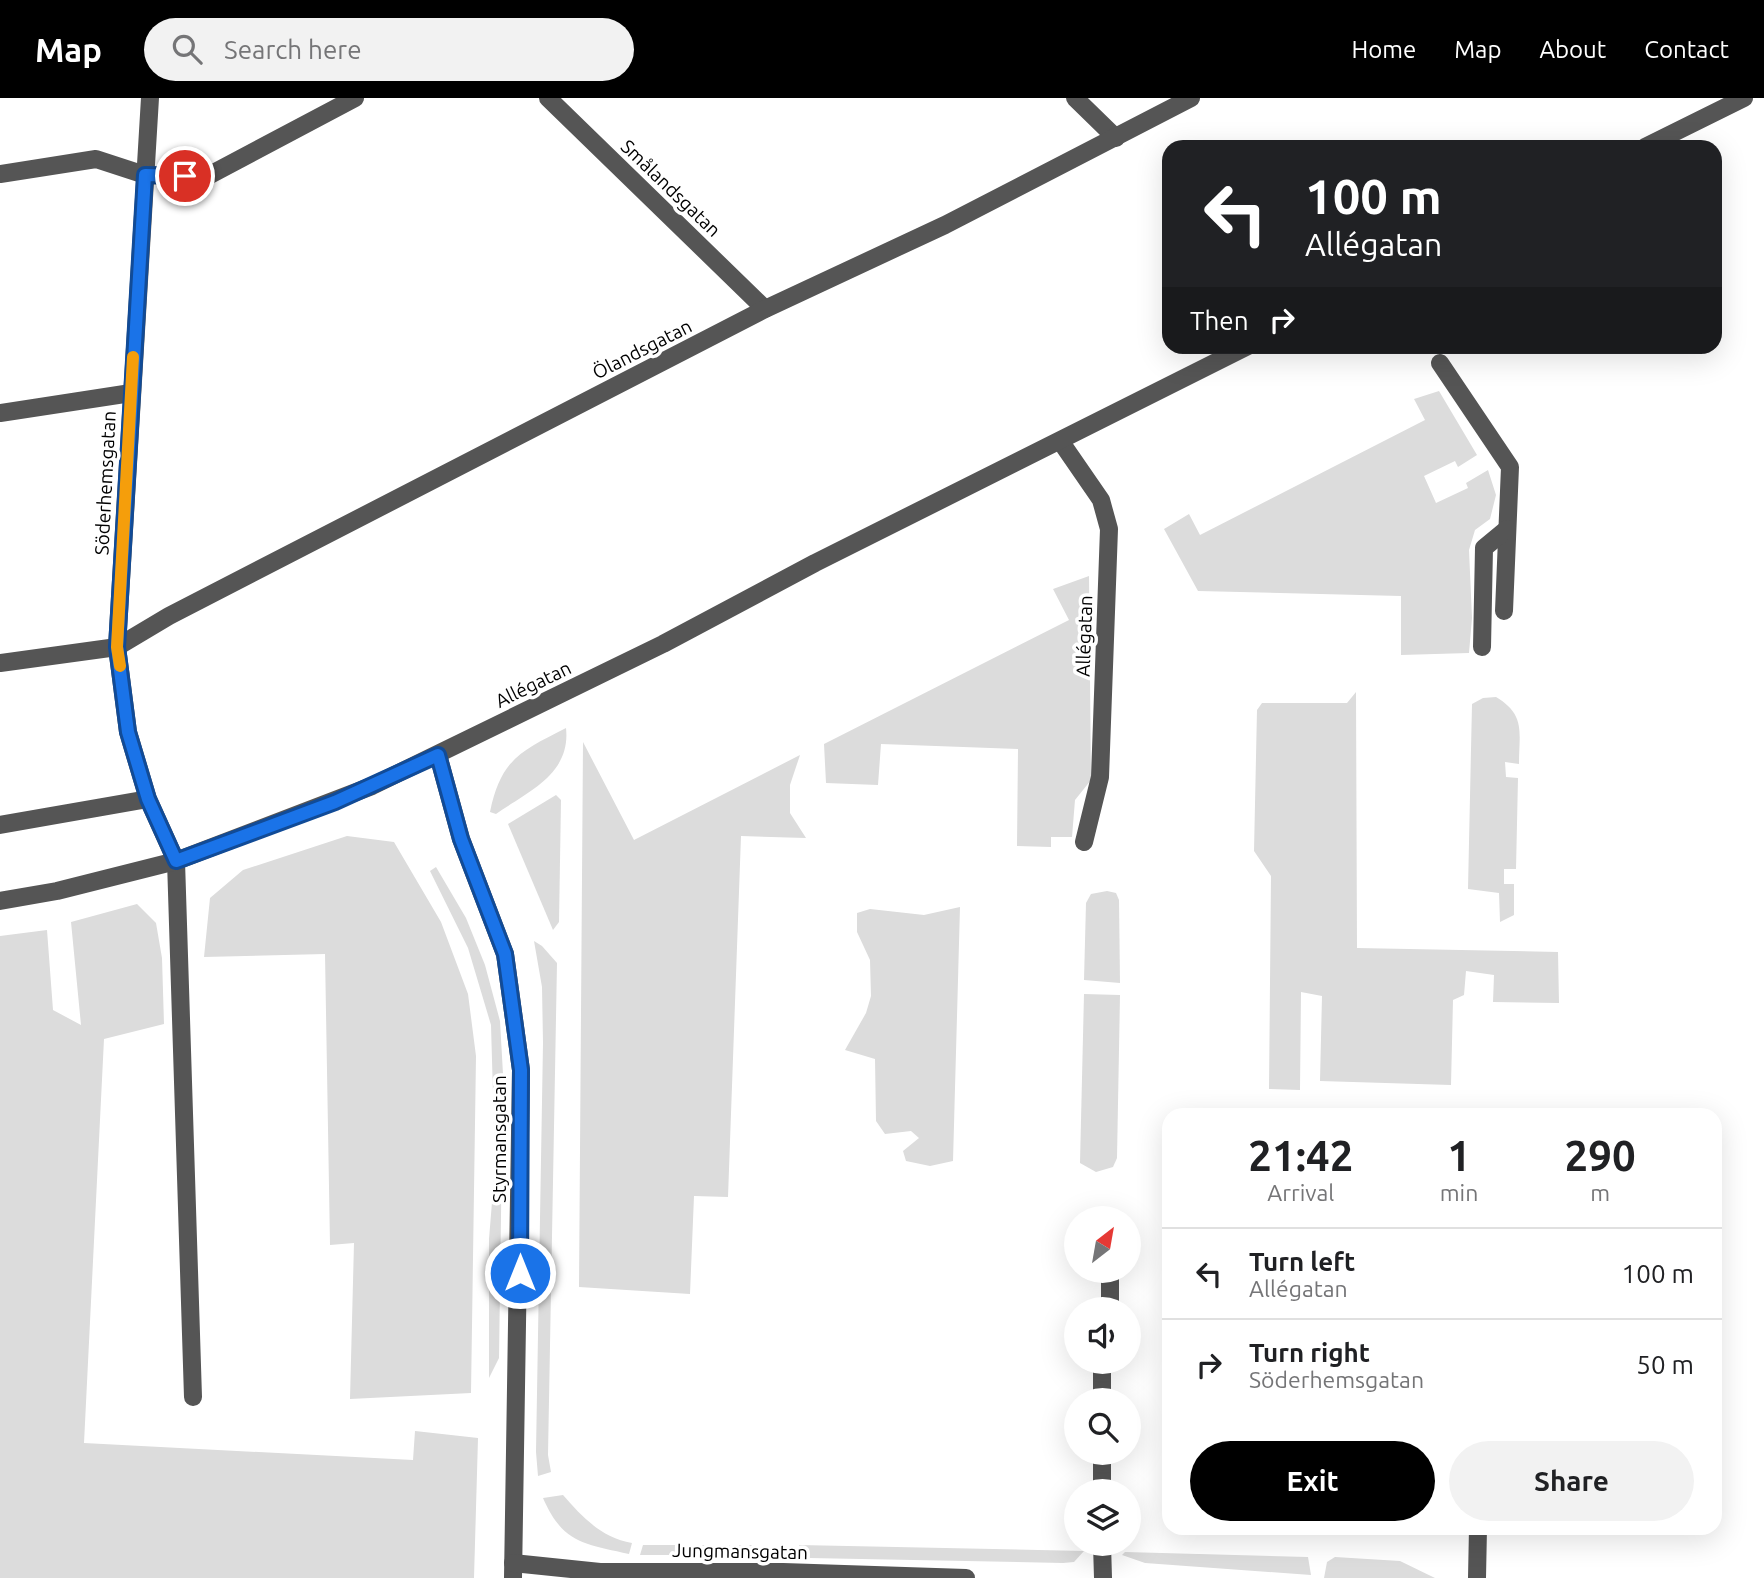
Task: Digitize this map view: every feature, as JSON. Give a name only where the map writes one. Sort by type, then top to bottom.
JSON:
[{"type":"street","name":"Söderhemsgatan","points":[[150,98],[117,647],[128,732],[148,799],[176,861]]},
{"type":"street","points":[[0,174],[96,159],[145,175],[206,177],[355,98]]},
{"type":"street","name":"Smålandsgatan","points":[[548,98],[765,309]]},
{"type":"street","points":[[1075,98],[1116,138]]},
{"type":"street","name":"Ölandsgatan","points":[[117,647],[169,617],[765,309],[945,225],[1191,98]]},
{"type":"street","points":[[1659,140],[1744,98]]},
{"type":"street","name":"Allégatan","points":[[0,901],[58,891],[176,861],[335,802],[438,755],[663,644],[815,563],[1232,354]]},
{"type":"street","points":[[1440,363],[1510,467],[1504,611]]},
{"type":"street","points":[[0,413],[131,393]]},
{"type":"street","name":"Allégatan","points":[[1061,442],[1101,500],[1109,529],[1100,777],[1084,842]]},
{"type":"street","points":[[1482,647],[1484,548],[1507,529]]},
{"type":"street","points":[[0,663],[117,647]]},
{"type":"street","name":"Styrmansgatan","points":[[438,755],[461,839],[505,954],[521,1070],[513,1571]]},
{"type":"street","points":[[0,825],[148,799]]},
{"type":"street","points":[[176,861],[193,1397]]},
{"type":"street","points":[[1477,1578],[1478,1535]]},
{"type":"street","points":[[1102,1556],[1103,1578]]},
{"type":"street","name":"Jungmansgatan","points":[[513,1571],[783,1572],[966,1578]]},
{"type":"shaded area","points":[[1439,391],[1477,455],[1458,467],[1455,461],[1424,476],[1436,503],[1468,488],[1466,483],[1488,470],[1496,495],[1490,519],[1475,530],[1469,550],[1472,618],[1469,653],[1401,655],[1401,596],[1198,591],[1164,529],[1189,514],[1200,535],[1425,420],[1414,399]]},
{"type":"shaded area","points":[[1089,576],[1091,780],[1075,800],[1072,837],[1051,837],[1051,847],[1017,846],[1018,749],[881,744],[878,785],[826,783],[824,744],[1069,620],[1053,589]]},
{"type":"shaded area","points":[[1356,692],[1357,948],[1558,952],[1559,1003],[1493,1002],[1494,975],[1466,971],[1464,995],[1453,1000],[1451,1085],[1320,1081],[1322,996],[1301,992],[1300,1090],[1269,1089],[1271,876],[1254,851],[1257,710],[1262,703],[1347,703]]},
{"type":"shaded area","points":[[1496,697],[1512,711],[1520,733],[1519,764],[1505,762],[1506,777],[1518,778],[1516,869],[1504,869],[1504,884],[1514,884],[1514,915],[1500,922],[1499,893],[1468,889],[1472,704],[1483,698]]},
{"type":"shaded area","points":[[566,728],[566,744],[555,769],[522,797],[496,814],[490,812],[500,780],[515,759],[537,743]]},
{"type":"shaded area","points":[[583,742],[634,840],[800,755],[790,785],[790,813],[806,838],[741,836],[728,1197],[694,1196],[690,1294],[579,1287]]},
{"type":"shaded area","points":[[556,795],[561,800],[559,922],[553,930],[508,824]]},
{"type":"shaded area","points":[[347,836],[394,842],[441,922],[468,994],[476,1056],[471,1393],[350,1399],[354,1243],[330,1245],[325,954],[204,957],[210,898],[243,870]]},
{"type":"shaded area","points":[[436,867],[466,918],[485,965],[500,1021],[503,1074],[499,1358],[489,1378],[489,1239],[495,1165],[491,1025],[468,948],[430,871]]},
{"type":"shaded area","points":[[1107,891],[1116,893],[1119,900],[1120,983],[1084,980],[1086,903],[1091,894]]},
{"type":"shaded area","points":[[137,904],[156,923],[162,958],[164,1024],[104,1039],[84,1443],[413,1460],[415,1431],[478,1438],[474,1578],[0,1578],[0,936],[47,930],[53,1010],[81,1025],[71,922]]},
{"type":"shaded area","points":[[960,907],[953,1161],[930,1166],[906,1161],[903,1151],[919,1138],[911,1131],[885,1134],[876,1121],[875,1059],[845,1050],[866,1013],[871,996],[870,960],[857,932],[857,913],[870,909],[924,915]]},
{"type":"shaded area","points":[[534,941],[557,963],[548,1455],[551,1472],[538,1476],[536,1452],[543,1043],[542,987]]},
{"type":"shaded area","points":[[1084,994],[1120,995],[1117,1158],[1113,1167],[1096,1172],[1080,1163]]},
{"type":"shaded area","points":[[563,1495],[585,1519],[602,1531],[632,1543],[629,1554],[588,1544],[567,1533],[543,1498]]},
{"type":"shaded area","points":[[643,1545],[752,1545],[747,1551],[735,1555],[640,1555]]},
{"type":"shaded area","points":[[799,1545],[1064,1551],[1064,1556],[1079,1556],[1074,1562],[1063,1563],[809,1558],[800,1554]]},
{"type":"shaded area","points":[[1141,1552],[1308,1557],[1311,1575],[1145,1563],[1125,1556],[1141,1556]]},
{"type":"shaded area","points":[[1335,1557],[1400,1561],[1435,1578],[1324,1578],[1327,1562]]},
{"type":"slow traffic","points":[[120,666],[117,647],[133,357]]},
{"type":"route","points":[[185,176],[145,175],[131,393],[117,647],[128,732],[148,799],[176,861],[335,802],[438,755],[461,839],[505,954],[521,1070],[520,1273]]}]
